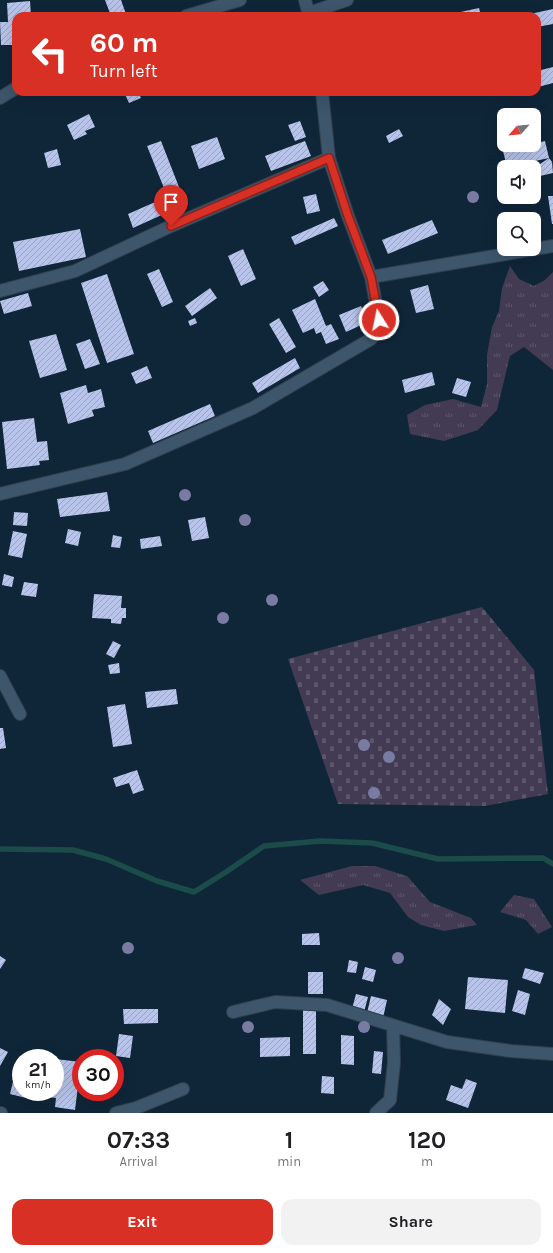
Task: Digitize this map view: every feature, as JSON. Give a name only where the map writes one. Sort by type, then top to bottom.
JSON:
[{"type":"street","points":[[200,12],[240,0]]},
{"type":"street","points":[[305,0],[308,12]]},
{"type":"street","points":[[317,12],[347,0]]},
{"type":"street","points":[[0,98],[12,90]]},
{"type":"street","points":[[0,494],[125,464],[253,408],[371,339],[379,320],[371,277],[348,216],[329,158],[322,96]]},
{"type":"street","points":[[0,291],[75,271],[171,226],[329,158]]},
{"type":"street","points":[[371,277],[553,246]]},
{"type":"street","points":[[0,676],[20,714]]},
{"type":"street","points":[[233,1012],[275,1002],[328,1005],[447,1042],[511,1051],[553,1054]]},
{"type":"street","points":[[376,1113],[390,1100],[394,1062],[393,1026]]},
{"type":"street","points":[[116,1113],[136,1108],[183,1090]]},
{"type":"green space","points":[[510,266],[519,279],[534,286],[545,280],[553,272],[553,370],[524,347],[510,356],[497,410],[478,430],[444,441],[410,434],[407,415],[425,405],[453,399],[481,407],[487,384],[487,355],[492,327],[499,311],[502,288]]},
{"type":"green space","points":[[482,607],[534,670],[548,794],[485,806],[338,804],[288,659]]},
{"type":"green space","points":[[352,866],[375,866],[407,876],[430,902],[471,918],[477,925],[444,931],[421,925],[408,917],[390,893],[363,885],[319,895],[300,880]]},
{"type":"green space","points":[[514,895],[534,899],[552,927],[538,934],[526,920],[500,912]]},
{"type":"building","points":[[105,0],[121,0],[125,12],[110,12]]},
{"type":"building","points":[[30,1],[31,12],[12,12],[12,45],[1,45],[0,22],[8,22],[7,3]]},
{"type":"building","points":[[479,8],[480,12],[461,12]]},
{"type":"building","points":[[553,9],[553,24],[541,26],[541,12],[539,12]]},
{"type":"building","points":[[553,67],[553,83],[541,86],[541,70]]},
{"type":"building","points":[[126,96],[140,96],[141,98],[129,103]]},
{"type":"building","points":[[89,114],[95,127],[85,131],[87,134],[74,140],[67,125]]},
{"type":"building","points":[[300,121],[306,137],[295,141],[288,125]]},
{"type":"building","points":[[399,129],[403,136],[389,143],[386,136]]},
{"type":"building","points":[[217,137],[225,159],[199,169],[191,146]]},
{"type":"building","points":[[161,141],[179,187],[166,193],[147,146]]},
{"type":"building","points":[[305,141],[311,156],[271,171],[265,156]]},
{"type":"building","points":[[545,141],[549,158],[540,160],[505,160],[503,152],[541,152],[541,142]]},
{"type":"building","points":[[57,149],[61,165],[48,168],[44,153]]},
{"type":"building","points":[[549,158],[552,162],[553,173],[541,176],[541,163]]},
{"type":"building","points":[[316,194],[320,211],[307,214],[303,197]]},
{"type":"building","points":[[171,195],[177,208],[133,228],[128,214]]},
{"type":"building","points":[[548,196],[553,196],[553,224],[552,224]]},
{"type":"building","points":[[334,218],[338,226],[295,245],[291,237]]},
{"type":"building","points":[[432,220],[438,233],[388,254],[382,240]]},
{"type":"building","points":[[80,229],[86,257],[19,271],[13,242]]},
{"type":"building","points":[[243,249],[256,279],[241,286],[228,256]]},
{"type":"building","points":[[159,269],[173,302],[162,307],[147,274]]},
{"type":"building","points":[[107,274],[134,354],[107,363],[81,283]]},
{"type":"building","points":[[323,281],[329,290],[319,297],[313,287]]},
{"type":"building","points":[[428,285],[434,309],[416,313],[410,290]]},
{"type":"building","points":[[210,288],[217,298],[192,316],[185,306]]},
{"type":"building","points":[[28,293],[32,306],[4,314],[0,301]]},
{"type":"building","points":[[315,299],[326,326],[331,324],[339,339],[326,344],[321,332],[316,334],[314,328],[303,333],[292,310]]},
{"type":"building","points":[[361,306],[368,322],[346,332],[339,315]]},
{"type":"building","points":[[195,318],[197,323],[190,326],[188,321]]},
{"type":"building","points":[[279,318],[296,347],[286,353],[269,324]]},
{"type":"building","points":[[56,334],[67,370],[40,378],[29,341]]},
{"type":"building","points":[[90,339],[100,364],[85,369],[76,344]]},
{"type":"building","points":[[295,358],[300,368],[258,393],[252,383]]},
{"type":"building","points":[[147,366],[152,378],[136,384],[131,373]]},
{"type":"building","points":[[432,372],[435,385],[405,393],[402,380]]},
{"type":"building","points":[[457,378],[471,382],[466,397],[452,393]]},
{"type":"building","points":[[86,385],[88,393],[101,389],[105,407],[92,410],[94,416],[68,424],[60,393]]},
{"type":"building","points":[[210,404],[215,416],[153,443],[148,431]]},
{"type":"building","points":[[34,418],[37,442],[47,441],[49,460],[39,461],[40,465],[7,469],[2,422]]},
{"type":"building","points":[[107,492],[110,511],[60,517],[57,499]]},
{"type":"building","points":[[14,512],[28,513],[27,526],[13,525]]},
{"type":"building","points":[[205,517],[209,538],[192,541],[188,520]]},
{"type":"building","points":[[68,529],[81,532],[78,546],[65,543]]},
{"type":"building","points":[[13,531],[27,534],[22,558],[8,555]]},
{"type":"building","points":[[113,535],[122,537],[120,548],[111,547]]},
{"type":"building","points":[[160,536],[162,546],[141,549],[140,539]]},
{"type":"building","points":[[4,574],[14,577],[12,587],[2,585]]},
{"type":"building","points":[[24,582],[38,584],[36,597],[21,595]]},
{"type":"building","points":[[94,594],[122,596],[121,608],[126,608],[126,618],[122,618],[121,624],[111,623],[111,619],[92,618]]},
{"type":"building","points":[[113,641],[121,645],[114,658],[106,654]]},
{"type":"building","points":[[119,663],[120,673],[110,674],[108,665]]},
{"type":"building","points":[[176,689],[178,704],[147,708],[145,692]]},
{"type":"building","points":[[125,704],[132,744],[113,747],[107,707]]},
{"type":"building","points":[[0,728],[3,728],[6,748],[0,749]]},
{"type":"building","points":[[137,770],[144,790],[133,794],[129,783],[116,787],[113,778]]},
{"type":"building","points":[[319,933],[320,945],[302,945],[302,934]]},
{"type":"building","points":[[0,956],[6,960],[0,969]]},
{"type":"building","points":[[349,960],[358,962],[356,973],[347,972]]},
{"type":"building","points":[[365,967],[376,970],[373,982],[362,979]]},
{"type":"building","points":[[525,968],[544,973],[540,984],[522,978]]},
{"type":"building","points":[[308,972],[323,972],[323,994],[308,994]]},
{"type":"building","points":[[468,977],[508,980],[505,1013],[465,1009]]},
{"type":"building","points":[[518,990],[530,994],[525,1015],[512,1011]]},
{"type":"building","points":[[356,994],[368,997],[364,1012],[352,1009]]},
{"type":"building","points":[[371,996],[387,1000],[383,1018],[367,1013]]},
{"type":"building","points":[[439,999],[451,1009],[443,1025],[432,1015]]},
{"type":"building","points":[[123,1009],[158,1009],[158,1023],[124,1024]]},
{"type":"building","points":[[303,1009],[316,1009],[316,1054],[303,1054]]},
{"type":"building","points":[[119,1034],[133,1036],[130,1058],[124,1057],[124,1049],[117,1049]]},
{"type":"building","points":[[341,1035],[354,1036],[354,1065],[341,1064]]},
{"type":"building","points":[[290,1037],[290,1056],[260,1057],[260,1038]]},
{"type":"building","points":[[0,1048],[8,1052],[0,1066]]},
{"type":"building","points":[[374,1051],[383,1052],[381,1074],[372,1073]]},
{"type":"building","points":[[64,1060],[72,1061],[72,1101],[76,1101],[75,1110],[55,1107],[56,1101],[64,1101]]},
{"type":"building","points":[[322,1076],[334,1077],[334,1094],[321,1093]]},
{"type":"building","points":[[466,1079],[477,1083],[468,1108],[446,1100],[451,1085],[462,1089]]},
{"type":"waterway","points":[[0,849],[73,850],[106,859],[157,881],[194,892],[264,846],[320,841],[372,843],[438,859],[543,858],[553,864]]},
{"type":"route","points":[[171,226],[329,158],[348,216],[371,277],[379,320]]}]
